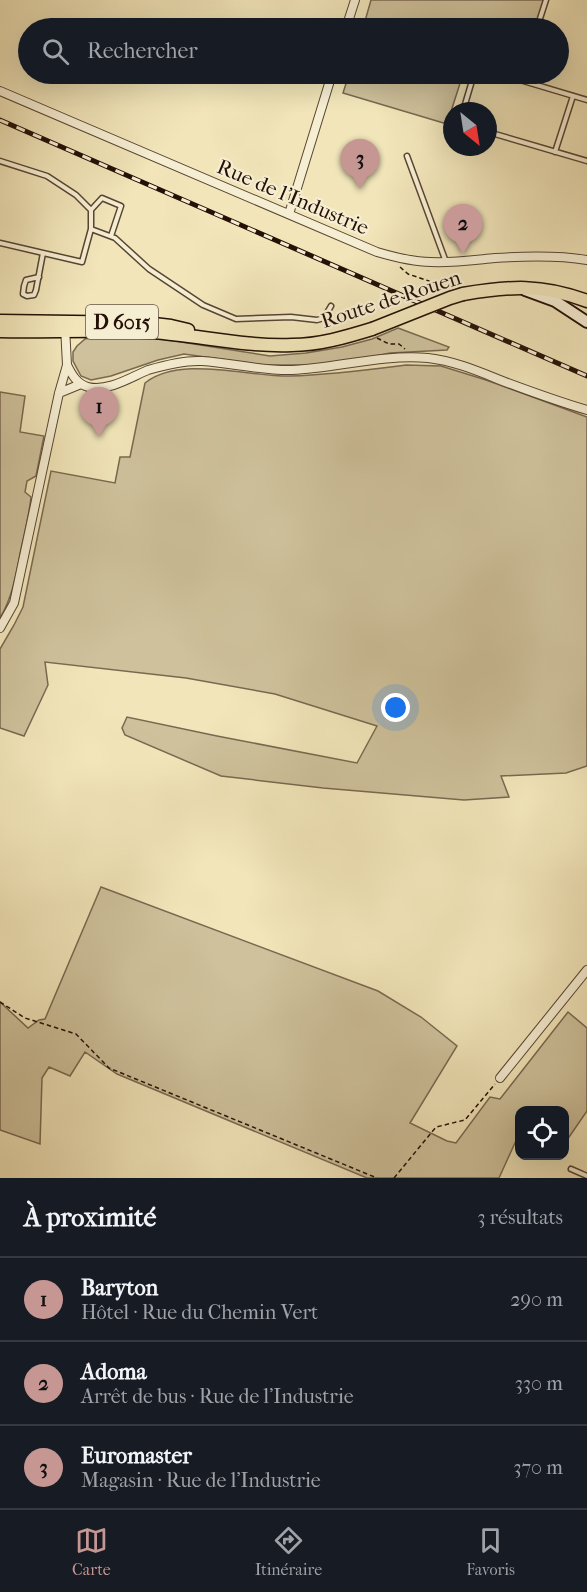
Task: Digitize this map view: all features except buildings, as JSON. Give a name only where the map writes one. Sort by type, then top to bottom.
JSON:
[{"type":"main road","name":"Route de Rouen","points":[[0,331],[156,323],[242,343],[285,345],[317,343],[374,332],[450,298],[493,289],[516,287],[554,291],[587,301]]},
{"type":"main road","points":[[516,287],[555,301],[587,322]]},
{"type":"main road","name":"Route de Rouen","points":[[0,321],[65,327]]},
{"type":"street","points":[[349,18],[355,0]]},
{"type":"street","points":[[289,214],[329,84]]},
{"type":"street","name":"Rue de l'Industrie","points":[[0,91],[376,252],[429,262],[526,256],[557,256],[587,260]]},
{"type":"street","points":[[0,628],[14,603],[67,365],[65,327]]},
{"type":"street","points":[[67,365],[72,375],[81,384],[91,388],[108,387],[170,364],[200,361],[293,370],[393,358],[427,358],[454,362],[587,410]]},
{"type":"street","points":[[59,393],[81,384]]},
{"type":"street","points":[[500,1078],[586,972]]},
{"type":"lane","points":[[540,18],[546,0]]},
{"type":"lane","points":[[466,102],[471,84]]},
{"type":"lane","points":[[533,84],[587,100]]},
{"type":"lane","points":[[555,152],[573,96]]},
{"type":"lane","points":[[497,135],[587,161]]},
{"type":"lane","points":[[407,156],[446,262]]},
{"type":"lane","points":[[0,161],[47,176],[76,195],[91,210]]},
{"type":"lane","points":[[0,243],[82,262],[91,229],[91,210],[102,198],[121,206],[111,236]]},
{"type":"lane","points":[[91,229],[115,238],[149,269],[203,305],[236,319],[291,317],[317,320],[324,318],[331,306]]},
{"type":"lane","points":[[39,277],[26,280],[23,294],[34,295],[39,277],[43,253]]},
{"type":"lane","points":[[571,1169],[587,1176]]},
{"type":"path","points":[[400,267],[408,274],[429,281],[436,291],[440,291]]},
{"type":"path","points":[[374,332],[379,340],[389,344],[399,344]]},
{"type":"path","points":[[0,1002],[25,1018],[76,1034],[109,1068],[377,1178]]},
{"type":"path","points":[[394,1178],[436,1127],[465,1120],[500,1078]]},
{"type":"shaded area","points":[[371,0],[545,0],[539,18],[366,18]]},
{"type":"shaded area","points":[[346,84],[460,84],[454,102],[443,102],[443,123],[343,93]]},
{"type":"shaded area","points":[[398,328],[449,347],[447,350],[390,353],[313,365],[264,365],[184,354],[91,380],[81,376],[73,361],[73,352],[77,346],[85,339],[95,337],[162,339],[270,356],[342,347],[372,339]]},
{"type":"shaded area","points":[[406,365],[441,366],[587,417],[587,766],[566,773],[501,776],[509,797],[464,800],[323,788],[221,776],[125,735],[122,728],[127,717],[357,763],[377,726],[275,694],[186,678],[45,662],[48,685],[24,736],[0,728],[0,649],[23,607],[51,471],[115,483],[120,457],[130,457],[145,383],[177,370],[215,369],[290,376]]},
{"type":"shaded area","points":[[0,392],[25,396],[20,432],[44,436],[36,476],[27,481],[25,492],[31,497],[28,518],[13,587],[0,618]]},
{"type":"shaded area","points":[[101,887],[378,991],[421,1017],[457,1046],[410,1123],[447,1141],[456,1143],[490,1097],[500,1099],[568,1012],[587,1028],[587,1111],[569,1137],[569,1106],[515,1106],[515,1143],[499,1178],[367,1178],[117,1074],[85,1052],[70,1076],[49,1067],[42,1078],[40,1144],[0,1130],[0,1002],[28,1028],[39,1020],[45,1019]]},
{"type":"railway","points":[[0,120],[587,376]]},
{"type":"place","name":"Euromaster","points":[[360,189]]},
{"type":"place","name":"Adoma","points":[[463,254]]},
{"type":"place","name":"Baryton","points":[[99,437]]}]
